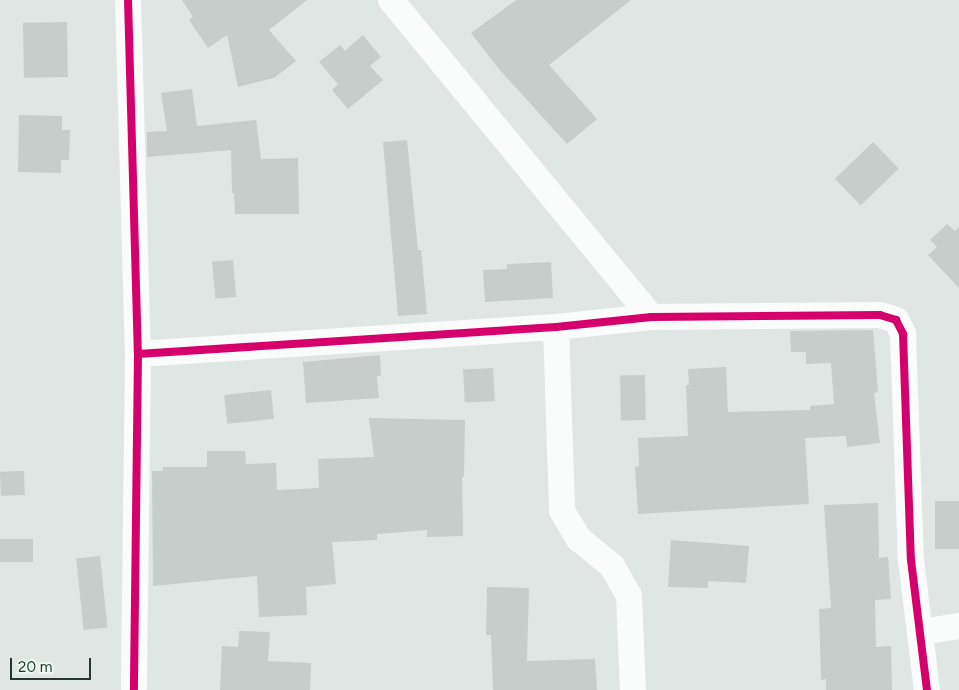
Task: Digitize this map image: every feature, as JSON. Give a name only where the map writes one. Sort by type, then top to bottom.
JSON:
[{"type":"street","points":[[128,0],[138,354],[134,690]]},
{"type":"street","points":[[391,0],[651,317]]},
{"type":"street","points":[[138,354],[556,327],[651,317],[880,315],[896,320],[903,334],[910,560],[922,632],[927,690]]},
{"type":"street","points":[[556,327],[562,511],[579,539],[612,566],[629,596],[633,690]]},
{"type":"street","points":[[922,632],[959,626]]},
{"type":"building","points":[[182,0],[307,0],[269,30],[296,61],[274,78],[238,87],[227,35],[208,48],[189,20],[193,17]]},
{"type":"building","points":[[516,0],[631,0],[549,65],[597,119],[567,144],[498,68],[471,33]]},
{"type":"building","points":[[67,22],[68,77],[24,78],[23,23]]},
{"type":"building","points":[[363,35],[381,57],[370,66],[383,80],[348,109],[332,90],[338,84],[319,62],[340,45],[345,51]]},
{"type":"building","points":[[192,89],[197,126],[256,120],[261,159],[298,158],[299,214],[235,214],[234,193],[232,193],[231,150],[147,157],[147,132],[167,131],[161,93]]},
{"type":"building","points":[[19,115],[62,116],[62,130],[70,130],[69,160],[61,160],[61,173],[18,172]]},
{"type":"building","points":[[407,140],[418,250],[421,250],[427,314],[398,316],[383,142]]},
{"type":"building","points":[[873,142],[899,169],[861,205],[835,179]]},
{"type":"building","points":[[947,224],[955,231],[959,227],[959,288],[928,255],[937,247],[930,240]]},
{"type":"building","points":[[233,260],[236,297],[215,299],[212,262]]},
{"type":"building","points":[[551,262],[553,298],[485,302],[483,270],[507,269],[507,264]]},
{"type":"building","points":[[873,330],[878,392],[874,393],[880,443],[847,447],[846,436],[805,438],[809,504],[638,514],[635,467],[639,466],[638,438],[688,436],[686,385],[689,385],[688,369],[726,367],[728,412],[810,410],[810,406],[834,404],[831,363],[806,364],[806,352],[791,352],[790,331]]},
{"type":"building","points":[[380,355],[381,376],[377,376],[379,398],[306,403],[303,362]]},
{"type":"building","points":[[493,368],[495,401],[465,403],[463,370]]},
{"type":"building","points":[[620,375],[645,375],[646,420],[621,420]]},
{"type":"building","points":[[271,390],[274,419],[227,424],[224,395]]},
{"type":"building","points":[[369,418],[465,420],[464,477],[462,477],[463,536],[427,537],[427,530],[377,534],[377,540],[332,542],[336,584],[306,587],[307,615],[259,617],[257,576],[153,586],[152,471],[163,471],[163,467],[207,467],[207,451],[245,451],[246,464],[276,463],[277,490],[319,488],[318,459],[374,457]]},
{"type":"building","points":[[24,471],[25,495],[1,496],[0,472]]},
{"type":"building","points":[[935,501],[959,501],[959,549],[935,549]]},
{"type":"building","points":[[878,503],[879,558],[888,557],[891,599],[875,600],[876,647],[891,646],[892,690],[826,690],[826,679],[821,680],[819,609],[831,608],[824,505]]},
{"type":"building","points":[[0,539],[33,539],[33,562],[0,562]]},
{"type":"building","points":[[671,540],[749,546],[746,583],[708,581],[708,588],[668,587]]},
{"type":"building","points":[[100,556],[108,628],[84,630],[76,559]]},
{"type":"building","points":[[487,587],[529,588],[527,661],[595,659],[597,690],[493,690],[491,635],[486,635]]},
{"type":"building","points":[[239,631],[270,632],[268,661],[311,663],[310,690],[220,690],[222,646],[238,647]]},
{"type":"cycle path","points":[[128,0],[138,354],[134,690]]},
{"type":"cycle path","points":[[138,354],[556,327],[651,317],[880,315],[896,320],[903,334],[911,560],[927,690]]}]
